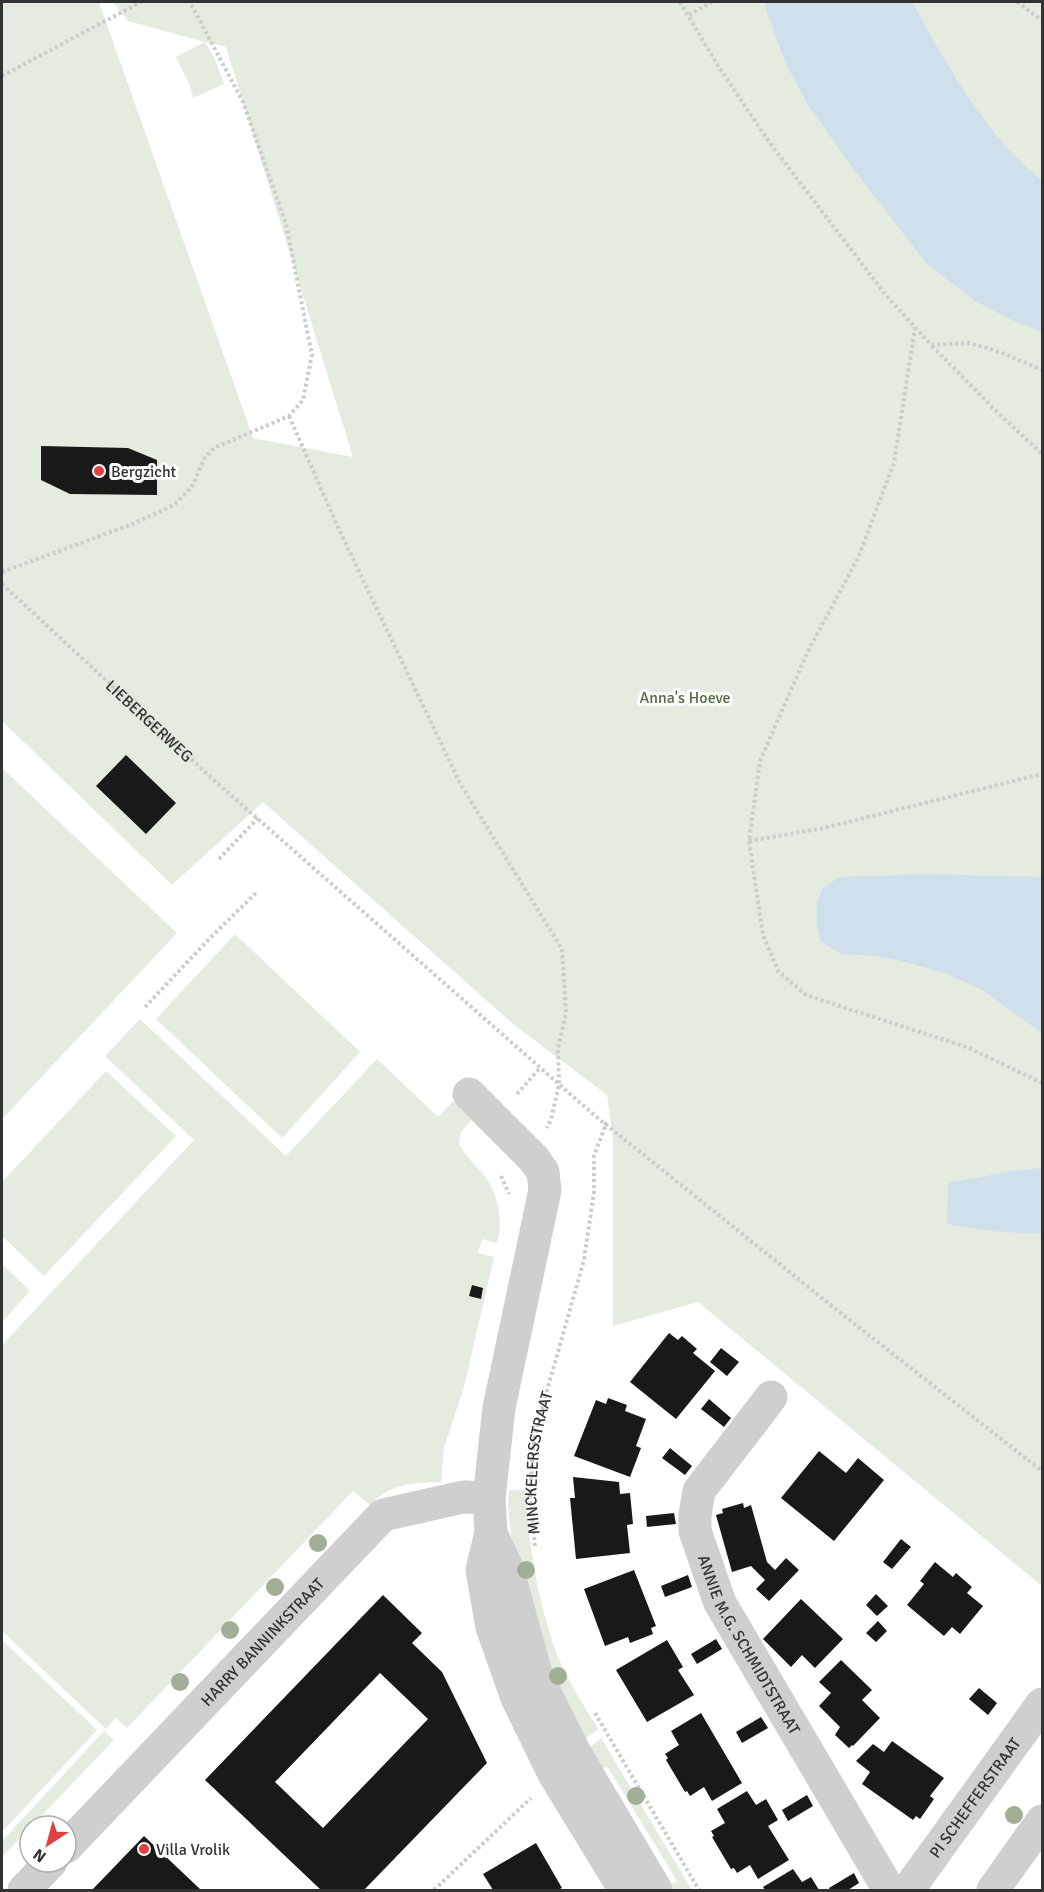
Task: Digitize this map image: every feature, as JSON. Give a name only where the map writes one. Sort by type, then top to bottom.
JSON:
[{"type":"street","points":[[469,1094],[534,1159],[543,1172],[545,1191],[499,1408],[489,1498],[491,1533],[482,1570],[492,1627],[517,1698],[554,1774],[625,1890]]},
{"type":"street","name":"ANNIE M.G. SCHMIDTSTRAAT","points":[[771,1398],[699,1491],[695,1531],[720,1603],[889,1890]]},
{"type":"street","name":"HARRY BANNINKSTRAAT","points":[[78,1834],[383,1515],[463,1497],[489,1498]]},
{"type":"street","points":[[491,1533],[507,1568],[537,1677],[575,1753],[656,1890]]},
{"type":"street","name":"PI SCHEFFERSTRAAT","points":[[908,1890],[1042,1704]]},
{"type":"street","points":[[993,1890],[1042,1821]]},
{"type":"street","points":[[24,1890],[39,1874]]},
{"type":"path","points":[[2,76],[141,2]]},
{"type":"path","points":[[2,572],[130,525],[174,505],[183,499],[192,487],[204,459],[214,448],[289,416],[303,400],[312,355],[288,234],[243,102],[190,2]]},
{"type":"path","points":[[681,2],[717,64],[769,142],[885,294],[997,412],[1042,454]]},
{"type":"path","points":[[689,15],[712,2]]},
{"type":"path","points":[[1017,2],[1042,20]]},
{"type":"path","points":[[915,327],[894,463],[858,558],[808,651],[760,762],[749,841],[762,935],[778,970],[806,995],[969,1048],[1042,1083]]},
{"type":"path","points":[[932,345],[970,343],[1000,352],[1042,370]]},
{"type":"path","points":[[289,416],[342,536],[461,785],[562,949],[566,1013],[558,1048],[559,1085],[551,1119]]},
{"type":"path","name":"LIEBERGERWEG","points":[[2,584],[217,783],[594,1115],[1042,1471]]},
{"type":"path","points":[[749,841],[824,828],[1042,774]]},
{"type":"path","points":[[219,859],[258,818]]},
{"type":"path","points":[[145,1007],[256,893]]},
{"type":"path","name":"MINCKELERSSTRAAT","points":[[537,1555],[532,1531],[530,1497],[533,1447],[584,1260],[594,1192],[594,1156],[606,1124],[594,1115]]},
{"type":"path","points":[[594,1711],[699,1890]]},
{"type":"path","points":[[434,1890],[536,1794]]},
{"type":"green space","name":"Anna's Hoeve","points":[[2,2],[99,2],[253,438],[353,457],[226,47],[128,21],[113,2],[1042,2],[1042,1586],[698,1302],[613,1326],[613,1139],[607,1095],[513,1024],[263,802],[172,885],[2,721]]},
{"type":"green space","points":[[205,42],[214,57],[224,84],[193,98],[189,83],[176,57]]},
{"type":"green space","points":[[2,768],[177,933],[2,1119]]},
{"type":"green space","points":[[235,934],[360,1052],[282,1138],[156,1019]]},
{"type":"green space","points":[[140,1019],[286,1156],[377,1059],[438,1117],[453,1101],[471,1120],[461,1132],[459,1144],[493,1190],[500,1226],[497,1243],[482,1239],[478,1253],[494,1257],[464,1387],[444,1448],[441,1482],[394,1488],[370,1505],[353,1491],[127,1728],[116,1718],[106,1729],[2,1631],[2,1345],[194,1140],[105,1056]]},
{"type":"green space","points":[[106,1071],[176,1136],[44,1276],[2,1236],[2,1182]]},
{"type":"green space","points":[[2,1264],[30,1291],[2,1322]]},
{"type":"green space","points":[[509,1490],[525,1490],[534,1567],[547,1624],[562,1666],[598,1729],[581,1742],[554,1700],[514,1563],[508,1506]]},
{"type":"green space","points":[[2,1640],[97,1730],[2,1832]]},
{"type":"green space","points":[[104,1731],[114,1740],[43,1814],[27,1814]]},
{"type":"green space","points":[[601,1738],[692,1890],[665,1890],[664,1888],[677,1881],[607,1766],[594,1773],[585,1751]]},
{"type":"green space","points":[[18,1824],[18,1840],[2,1857],[2,1841]]},
{"type":"water","points":[[765,2],[912,2],[938,49],[985,121],[1022,163],[1042,180],[1042,332],[975,301],[926,263],[845,158],[805,100],[785,62]]},
{"type":"water","points":[[926,874],[1042,877],[1042,1033],[982,990],[945,973],[897,960],[841,954],[821,942],[817,926],[817,903],[822,889],[839,877]]},
{"type":"water","points":[[1042,1168],[1042,1233],[994,1231],[947,1224],[948,1183]]},
{"type":"building","name":"Bergzicht","points":[[41,446],[128,448],[157,460],[157,495],[70,494],[41,480]]},
{"type":"building","points":[[126,755],[176,803],[146,834],[96,786]]},
{"type":"building","points":[[472,1285],[483,1288],[481,1299],[469,1296]]},
{"type":"building","points":[[669,1333],[678,1340],[682,1336],[697,1349],[693,1353],[715,1371],[676,1419],[630,1382]]},
{"type":"building","points":[[721,1348],[739,1362],[727,1376],[710,1362]]},
{"type":"building","points":[[608,1398],[627,1405],[625,1411],[646,1419],[636,1446],[641,1448],[630,1477],[574,1456],[596,1400],[606,1404]]},
{"type":"building","points":[[709,1399],[731,1418],[724,1427],[701,1409]]},
{"type":"building","points":[[670,1448],[692,1466],[685,1475],[662,1458]]},
{"type":"building","points":[[819,1451],[846,1473],[858,1458],[884,1480],[834,1541],[781,1498]]},
{"type":"building","points":[[573,1477],[619,1482],[620,1494],[630,1493],[633,1524],[627,1525],[630,1553],[576,1559],[570,1498],[575,1498]]},
{"type":"building","points":[[743,1503],[744,1508],[751,1505],[767,1562],[775,1570],[786,1558],[799,1570],[769,1601],[756,1589],[765,1580],[751,1566],[732,1572],[716,1515],[723,1513],[722,1509]]},
{"type":"building","points":[[674,1513],[676,1524],[647,1527],[646,1516]]},
{"type":"building","points":[[901,1539],[911,1547],[892,1569],[883,1562]]},
{"type":"building","points":[[935,1562],[953,1577],[956,1573],[972,1587],[967,1593],[983,1606],[960,1634],[952,1627],[944,1636],[907,1605],[924,1584],[920,1581]]},
{"type":"building","points":[[634,1570],[656,1626],[651,1628],[653,1634],[630,1643],[628,1637],[605,1646],[584,1589]]},
{"type":"building","points":[[688,1575],[692,1587],[665,1597],[661,1586]]},
{"type":"building","points":[[876,1594],[888,1606],[877,1616],[866,1605]]},
{"type":"building","points":[[383,1595],[422,1633],[412,1643],[442,1672],[487,1763],[364,1890],[321,1890],[205,1780]],"holes":[[[380,1673],[428,1719],[323,1828],[275,1782]]]},
{"type":"building","points":[[801,1599],[843,1639],[815,1668],[802,1655],[791,1667],[763,1639]]},
{"type":"building","points":[[878,1621],[887,1631],[876,1642],[866,1633]]},
{"type":"building","points":[[716,1639],[722,1649],[697,1664],[691,1654]]},
{"type":"building","points":[[667,1640],[683,1667],[678,1670],[694,1695],[647,1722],[616,1670]]},
{"type":"building","points":[[841,1660],[872,1690],[862,1700],[880,1718],[849,1748],[835,1735],[840,1727],[819,1706],[831,1693],[819,1682]]},
{"type":"building","points":[[979,1688],[997,1703],[988,1715],[969,1699]]},
{"type":"building","points":[[701,1713],[742,1783],[712,1801],[704,1787],[690,1796],[687,1791],[685,1792],[666,1760],[668,1758],[665,1754],[679,1745],[671,1731]]},
{"type":"building","points":[[761,1717],[768,1728],[742,1743],[736,1732]]},
{"type":"building","points":[[892,1741],[944,1778],[930,1796],[934,1799],[920,1819],[916,1816],[913,1820],[862,1784],[870,1772],[856,1761],[873,1744],[884,1752]]},
{"type":"building","points":[[747,1791],[756,1805],[766,1799],[778,1820],[768,1826],[789,1860],[758,1879],[750,1865],[737,1873],[734,1868],[731,1869],[712,1837],[714,1836],[711,1831],[725,1823],[717,1809]]},
{"type":"building","points":[[807,1795],[813,1806],[788,1821],[782,1810]]},
{"type":"building","points":[[144,1836],[201,1890],[92,1890]]},
{"type":"building","points":[[536,1843],[562,1888],[561,1890],[493,1890],[483,1874]]},
{"type":"building","points":[[793,1869],[802,1882],[811,1877],[819,1890],[765,1890],[763,1887]]},
{"type":"building","points":[[854,1873],[859,1883],[848,1890],[830,1890],[829,1888]]},
{"type":"place","name":"Bergzicht","points":[[99,471]]},
{"type":"place","name":"Villa Vrolik","points":[[144,1849]]}]
